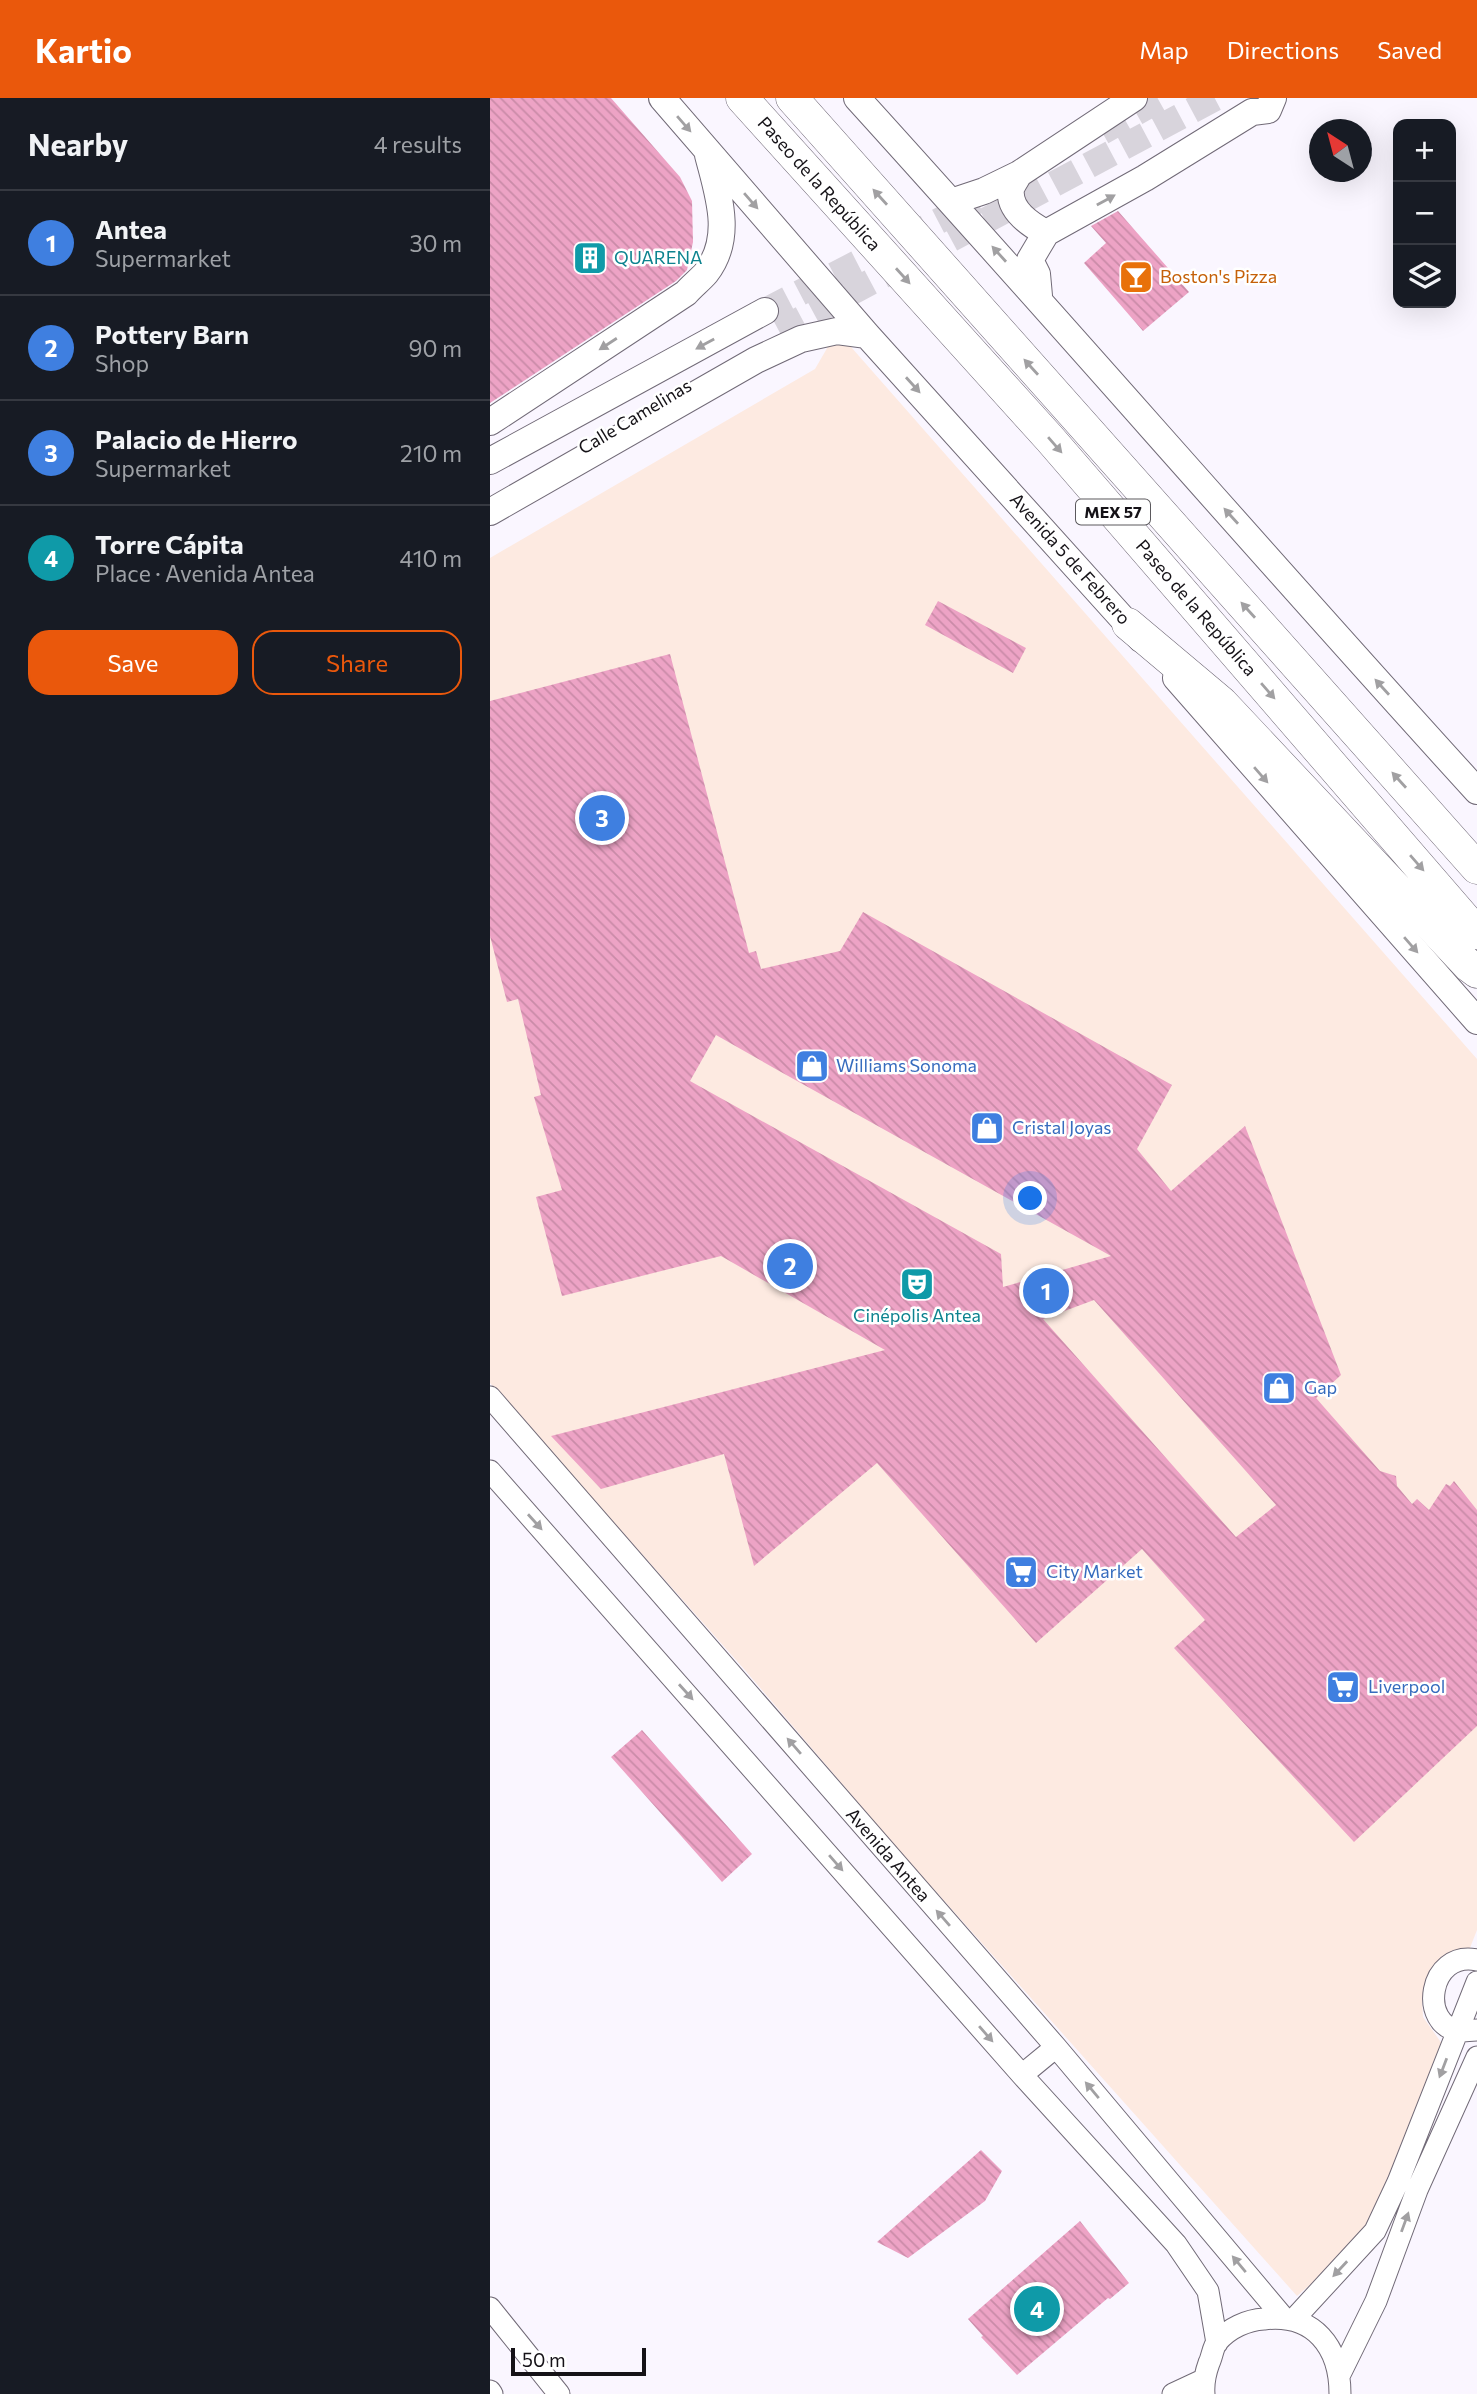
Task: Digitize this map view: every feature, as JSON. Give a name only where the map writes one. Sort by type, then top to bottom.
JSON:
[{"type":"highway","name":"Paseo de la República","points":[[742,98],[1049,439],[1477,933]]},
{"type":"highway","name":"Paseo de la República","points":[[792,98],[1477,868]]},
{"type":"highway","points":[[1128,624],[1222,703],[1477,972]]},
{"type":"main road","name":"Avenida 5 de Febrero","points":[[662,98],[867,335],[1128,624],[1477,1021]]},
{"type":"main road","points":[[857,98],[1039,298],[1378,683],[1477,791]]},
{"type":"main road","points":[[951,202],[984,191],[1019,174],[1133,98]]},
{"type":"main road","points":[[1039,298],[1037,274],[1030,260],[1046,233],[1145,178],[1252,112],[1268,110],[1273,98]]},
{"type":"main road","points":[[490,422],[686,293],[706,273],[717,253],[722,234],[722,209],[707,149]]},
{"type":"main road","points":[[1019,174],[1011,190],[1012,200],[1028,223],[1046,233]]},
{"type":"main road","name":"Calle Camelinas","points":[[490,461],[772,321],[490,503]]},
{"type":"main road","points":[[490,512],[756,360],[813,336],[837,331],[867,335]]},
{"type":"street","name":"Avenida Antea","points":[[490,1397],[1056,2047],[1288,2318],[1311,2328],[1325,2340],[1335,2356],[1340,2384]]},
{"type":"street","points":[[490,1471],[1022,2075],[1176,2244],[1208,2291],[1217,2343],[1203,2387],[1173,2394]]},
{"type":"street","points":[[1467,2030],[1443,2022],[1434,2007],[1433,1990],[1439,1974],[1452,1963],[1469,1958],[1477,1960]]},
{"type":"street","points":[[1340,2384],[1376,2301],[1408,2186],[1467,2030],[1477,1982]]},
{"type":"street","points":[[1022,2075],[1056,2047]]},
{"type":"street","points":[[1217,2343],[1246,2321],[1288,2318],[1375,2231],[1408,2186],[1477,2057]]},
{"type":"street","points":[[490,2308],[559,2394]]},
{"type":"shaded area","points":[[837,331],[1477,1059],[1477,1930],[1468,1953],[1426,1982],[1422,2001],[1423,2017],[1445,2048],[1368,2234],[1297,2296],[896,1847],[744,1669],[490,1383],[490,558],[815,369]]},
{"type":"building","name":"QUARENA","points":[[490,98],[611,98],[680,177],[692,201],[693,242],[687,270],[676,281],[490,403]]},
{"type":"building","name":"Boston's Pizza","points":[[1118,211],[1189,292],[1143,331],[1084,263],[1106,243],[1091,226]]},
{"type":"building","points":[[938,601],[1026,648],[1013,673],[925,625]]},
{"type":"building","points":[[670,654],[749,953],[756,951],[761,969],[840,951],[863,912],[1172,1085],[1137,1149],[1171,1191],[1245,1126],[1341,1375],[1316,1398],[1380,1471],[1396,1476],[1397,1486],[1412,1504],[1417,1499],[1429,1510],[1446,1484],[1450,1486],[1454,1481],[1477,1510],[1477,1726],[1354,1842],[1174,1648],[1205,1620],[1142,1549],[1036,1643],[877,1463],[754,1566],[724,1454],[601,1489],[551,1436],[885,1350],[721,1256],[562,1296],[536,1197],[562,1190],[534,1097],[541,1095],[518,999],[507,1002],[490,936],[490,701]],"holes":[[[716,1035],[781,1072],[1111,1256],[1003,1287],[1001,1254],[690,1081]],[[1094,1300],[1276,1505],[1236,1537],[1043,1319]]]},
{"type":"building","points":[[642,1730],[752,1854],[722,1882],[611,1757]]},
{"type":"building","points":[[981,2150],[1002,2171],[985,2201],[908,2258],[877,2242]]},
{"type":"building","points":[[1080,2221],[1129,2283],[1017,2375],[968,2319]]},
{"type":"tunnel","points":[[1102,132],[1162,98]]},
{"type":"tunnel","points":[[779,331],[1215,98]]},
{"type":"tunnel","points":[[765,311],[977,201]]},
{"type":"place","name":"QUARENA","points":[[590,258]]},
{"type":"place","name":"Boston's Pizza","points":[[1136,277]]},
{"type":"place","name":"Palacio de Hierro","points":[[602,818]]},
{"type":"place","name":"Williams Sonoma","points":[[812,1066]]},
{"type":"place","name":"Cristal Joyas","points":[[987,1128]]},
{"type":"place","name":"Pottery Barn","points":[[790,1266]]},
{"type":"place","name":"Cinépolis Antea","points":[[917,1284]]},
{"type":"place","name":"Antea","points":[[1046,1291]]},
{"type":"place","name":"Gap","points":[[1279,1388]]},
{"type":"place","name":"City Market","points":[[1021,1572]]},
{"type":"place","name":"Liverpool","points":[[1343,1687]]},
{"type":"place","name":"Torre Cápita","points":[[1037,2309]]}]
